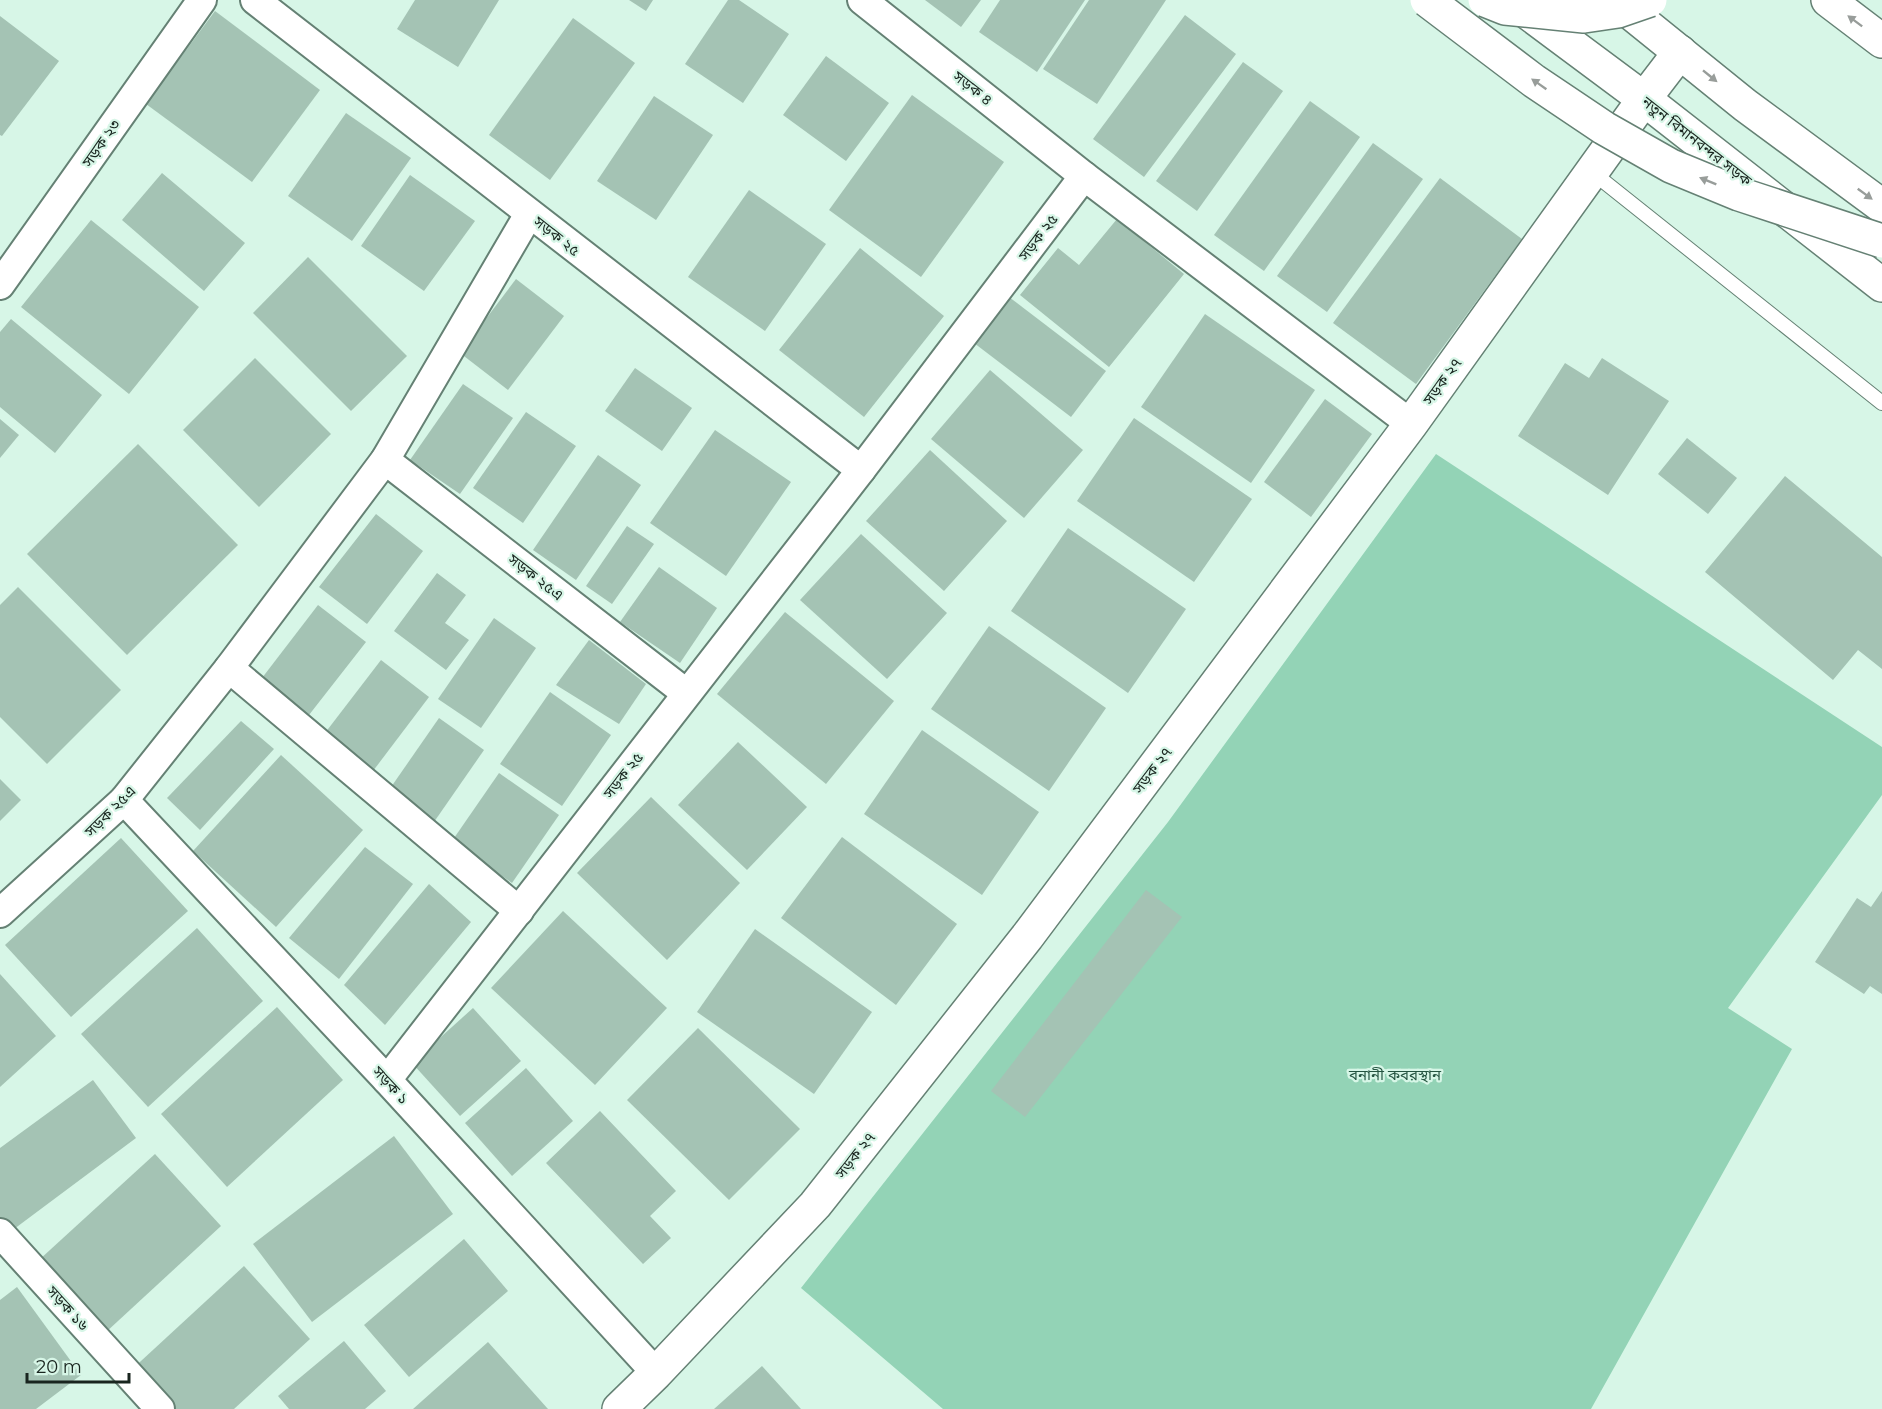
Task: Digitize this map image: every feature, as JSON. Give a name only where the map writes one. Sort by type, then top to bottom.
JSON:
[{"type":"main road","points":[[1426,0],[1552,93],[1604,128],[1671,166],[1739,194],[1882,241]]},
{"type":"main road","points":[[1485,0],[1505,8],[1584,16],[1618,11],[1650,0]]},
{"type":"main road","name":"নতুন বিমানবন্দর সড়ক","points":[[1511,0],[1644,99],[1882,285]]},
{"type":"main road","points":[[1615,0],[1745,105],[1882,206]]},
{"type":"main road","points":[[1828,0],[1882,41]]},
{"type":"main road","name":"সড়ক ২৭","points":[[619,1409],[815,1205],[1027,937],[1411,424],[1680,52]]},
{"type":"street","name":"সড়ক ২৩","points":[[0,285],[202,0]]},
{"type":"street","name":"সড়ক ২৫","points":[[255,0],[861,470]]},
{"type":"street","name":"সড়ক ৪","points":[[862,0],[1084,176],[1411,424]]},
{"type":"street","name":"সড়ক ২৫","points":[[387,1080],[861,470],[1084,176]]},
{"type":"street","name":"সড়ক ২৫এ","points":[[0,913],[124,800],[229,668],[385,460],[530,214]]},
{"type":"street","name":"সড়ক ২৫এ","points":[[385,460],[686,693]]},
{"type":"street","points":[[229,668],[519,911]]},
{"type":"street","name":"সড়ক ১","points":[[124,800],[387,1080],[656,1373]]},
{"type":"street","name":"সড়ক ১৬","points":[[0,1233],[160,1409]]},
{"type":"lane","points":[[1592,172],[1882,403]]},
{"type":"green space","name":"বনানী কবরস্থান","points":[[1436,454],[1882,747],[1882,795],[1728,1008],[1792,1049],[1591,1409],[943,1409],[801,1288],[1168,822]]},
{"type":"building","points":[[415,0],[499,0],[458,67],[397,29]]},
{"type":"building","points":[[629,0],[653,0],[646,11]]},
{"type":"building","points":[[728,0],[739,0],[789,34],[743,103],[685,64]]},
{"type":"building","points":[[925,0],[981,0],[961,27]]},
{"type":"building","points":[[1000,0],[1085,0],[1037,72],[979,32]]},
{"type":"building","points":[[1089,0],[1166,0],[1097,104],[1043,69]]},
{"type":"building","points":[[215,11],[320,90],[252,182],[146,104]]},
{"type":"building","points":[[1185,15],[1236,54],[1144,177],[1093,139]]},
{"type":"building","points":[[0,16],[59,61],[2,136],[0,135]]},
{"type":"building","points":[[573,18],[635,63],[550,180],[489,135]]},
{"type":"building","points":[[826,56],[889,103],[846,161],[783,115]]},
{"type":"building","points":[[1243,62],[1283,91],[1197,211],[1156,181]]},
{"type":"building","points":[[912,95],[1004,162],[921,277],[829,210]]},
{"type":"building","points":[[654,96],[713,135],[656,220],[597,181]]},
{"type":"building","points":[[1310,101],[1360,137],[1264,271],[1214,235]]},
{"type":"building","points":[[346,113],[411,158],[352,241],[288,196]]},
{"type":"building","points":[[1373,143],[1423,179],[1327,312],[1277,276]]},
{"type":"building","points":[[162,173],[245,243],[204,291],[122,220]]},
{"type":"building","points":[[410,175],[475,221],[424,291],[361,246]]},
{"type":"building","points":[[1440,178],[1522,239],[1416,384],[1333,323]]},
{"type":"building","points":[[749,190],[826,244],[765,331],[688,277]]},
{"type":"building","points":[[1117,219],[1184,274],[1109,367],[1020,295],[1058,248],[1079,265]]},
{"type":"building","points":[[91,220],[199,307],[129,394],[21,307]]},
{"type":"building","points":[[860,248],[944,316],[864,417],[779,350]]},
{"type":"building","points":[[308,257],[407,356],[351,411],[253,313]]},
{"type":"building","points":[[516,279],[564,316],[508,390],[460,353]]},
{"type":"building","points":[[1009,297],[1106,371],[1071,417],[974,343]]},
{"type":"building","points":[[1205,314],[1315,390],[1251,483],[1141,407]]},
{"type":"building","points":[[11,319],[102,395],[55,453],[0,407],[0,332]]},
{"type":"building","points":[[255,358],[331,434],[259,507],[183,430]]},
{"type":"building","points":[[1602,358],[1669,401],[1608,495],[1518,436],[1565,363],[1589,378]]},
{"type":"building","points":[[635,368],[692,408],[662,451],[605,411]]},
{"type":"building","points":[[990,370],[1083,450],[1024,518],[931,439]]},
{"type":"building","points":[[463,384],[513,418],[460,494],[410,460]]},
{"type":"building","points":[[1325,399],[1372,434],[1311,517],[1264,482]]},
{"type":"building","points":[[526,412],[576,446],[523,523],[473,488]]},
{"type":"building","points":[[1134,418],[1252,499],[1194,582],[1077,501]]},
{"type":"building","points":[[0,419],[19,435],[0,458]]},
{"type":"building","points":[[715,430],[791,482],[726,576],[650,523]]},
{"type":"building","points":[[1687,438],[1737,478],[1708,514],[1658,474]]},
{"type":"building","points":[[138,444],[238,545],[127,655],[27,554]]},
{"type":"building","points":[[930,450],[1007,521],[944,591],[866,521]]},
{"type":"building","points":[[598,455],[641,485],[576,580],[533,550]]},
{"type":"building","points":[[1785,476],[1882,557],[1882,669],[1858,650],[1833,680],[1705,572]]},
{"type":"building","points":[[376,514],[423,551],[367,624],[319,587]]},
{"type":"building","points":[[627,526],[654,544],[612,604],[586,586]]},
{"type":"building","points":[[1068,528],[1186,609],[1128,693],[1011,611]]},
{"type":"building","points":[[861,534],[947,613],[887,679],[800,600]]},
{"type":"building","points":[[659,567],[717,608],[680,663],[620,622]]},
{"type":"building","points":[[437,573],[466,595],[445,623],[469,640],[446,670],[394,631]]},
{"type":"building","points":[[18,587],[121,690],[47,764],[0,717],[0,605]]},
{"type":"building","points":[[318,605],[366,642],[309,715],[262,678]]},
{"type":"building","points":[[785,612],[894,701],[826,784],[717,694]]},
{"type":"building","points":[[494,618],[536,648],[481,728],[438,699]]},
{"type":"building","points":[[989,626],[1106,708],[1049,791],[931,709]]},
{"type":"building","points":[[589,640],[646,684],[619,724],[556,685]]},
{"type":"building","points":[[381,660],[429,697],[373,771],[325,733]]},
{"type":"building","points":[[550,692],[611,735],[562,806],[500,764]]},
{"type":"building","points":[[439,718],[484,750],[434,822],[389,790]]},
{"type":"building","points":[[241,721],[274,749],[200,830],[167,798]]},
{"type":"building","points":[[922,730],[1039,812],[982,895],[864,814]]},
{"type":"building","points":[[738,742],[807,807],[747,870],[678,805]]},
{"type":"building","points":[[281,755],[363,830],[276,927],[193,851]]},
{"type":"building","points":[[499,773],[559,815],[512,883],[452,841]]},
{"type":"building","points":[[0,779],[21,800],[0,821]]},
{"type":"building","points":[[651,797],[740,883],[667,960],[577,873]]},
{"type":"building","points":[[842,837],[957,924],[896,1005],[781,918]]},
{"type":"building","points":[[121,838],[188,911],[71,1017],[5,945]]},
{"type":"building","points":[[365,847],[413,884],[339,979],[289,938]]},
{"type":"building","points":[[429,884],[471,922],[385,1025],[344,985]]},
{"type":"building","points":[[1146,890],[1182,917],[1025,1117],[991,1091]]},
{"type":"building","points":[[1882,891],[1882,994],[1870,986],[1864,994],[1815,962],[1857,898],[1871,907]]},
{"type":"building","points":[[563,911],[667,1008],[595,1085],[491,988]]},
{"type":"building","points":[[197,928],[263,1001],[148,1107],[81,1034]]},
{"type":"building","points":[[755,929],[872,1012],[814,1094],[697,1012]]},
{"type":"building","points":[[0,974],[56,1036],[0,1087]]},
{"type":"building","points":[[277,1007],[343,1080],[227,1187],[161,1114]]},
{"type":"building","points":[[473,1008],[521,1061],[460,1116],[412,1063]]},
{"type":"building","points":[[698,1028],[800,1129],[729,1200],[627,1100]]},
{"type":"building","points":[[526,1068],[573,1121],[512,1176],[465,1123]]},
{"type":"building","points":[[93,1080],[136,1138],[6,1235],[0,1227],[0,1148]]},
{"type":"building","points":[[600,1111],[676,1191],[650,1216],[671,1238],[643,1264],[546,1163]]},
{"type":"building","points":[[394,1136],[453,1214],[312,1322],[253,1244]]},
{"type":"building","points":[[155,1154],[221,1226],[105,1333],[39,1260]]},
{"type":"building","points":[[464,1239],[508,1291],[409,1377],[364,1325]]},
{"type":"building","points":[[244,1266],[310,1339],[234,1409],[161,1409],[128,1373]]},
{"type":"building","points":[[17,1287],[81,1375],[36,1409],[0,1409],[0,1300]]},
{"type":"building","points":[[344,1341],[386,1391],[365,1409],[289,1409],[278,1396]]},
{"type":"building","points":[[488,1342],[548,1409],[413,1409]]},
{"type":"building","points":[[762,1366],[801,1409],[714,1409]]}]
